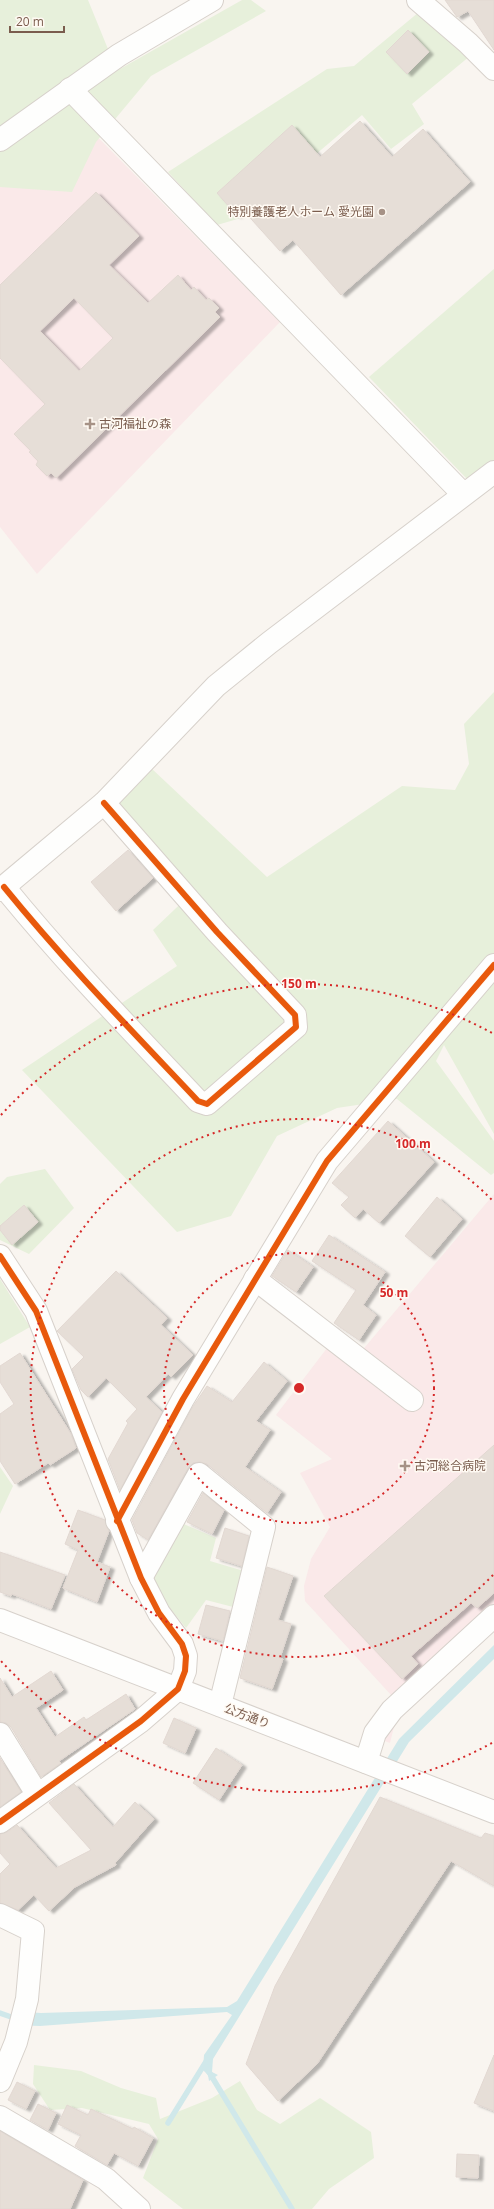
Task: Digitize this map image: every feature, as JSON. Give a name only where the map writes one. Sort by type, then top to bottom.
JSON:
[{"type":"street","points":[[0,140],[118,55],[212,0]]},
{"type":"street","points":[[418,0],[468,43],[494,69]]},
{"type":"street","points":[[70,89],[463,494]]},
{"type":"street","points":[[104,802],[217,932],[295,1015],[296,1027],[207,1104],[198,1101],[39,931],[2,888],[104,802],[216,686],[269,643],[463,494],[494,472]]},
{"type":"street","points":[[117,1521],[183,1400],[327,1162],[494,965]]},
{"type":"street","points":[[0,1256],[36,1310],[117,1521],[141,1578],[159,1613],[182,1644],[186,1656],[185,1671],[178,1689],[141,1721],[37,1794],[0,1822]]},
{"type":"street","points":[[255,1279],[412,1400]]},
{"type":"street","points":[[141,1578],[198,1474],[264,1527],[220,1705]]},
{"type":"street","points":[[366,1762],[375,1733],[392,1710],[494,1616]]},
{"type":"street","name":"公方通り","points":[[0,1620],[494,1812]]},
{"type":"street","points":[[0,1734],[37,1794]]},
{"type":"street","points":[[0,1914],[33,1931],[27,1999],[16,2042],[0,2081]]},
{"type":"street","points":[[0,2118],[106,2179],[139,2209]]},
{"type":"shaded area","name":"古河福祉の森","points":[[69,108],[280,322],[37,574],[0,527],[0,158]]},
{"type":"shaded area","name":"古河総合病院","points":[[494,1194],[494,1629],[408,1706],[394,1727],[390,1743],[365,1734],[392,1696],[305,1601],[304,1586],[311,1559],[330,1527],[300,1473],[332,1459],[276,1415],[337,1335],[360,1353]]},
{"type":"green space","points":[[0,0],[88,0],[110,54],[81,91],[242,0],[251,0],[266,11],[151,76],[96,142],[72,192],[0,187]]},
{"type":"green space","points":[[419,12],[470,56],[412,104],[424,124],[391,149],[362,115],[241,218],[217,225],[168,172],[327,69],[354,66]]},
{"type":"green space","points":[[494,269],[494,461],[468,480],[369,377]]},
{"type":"green space","points":[[494,692],[494,1134],[444,1045],[436,1061],[494,1141],[494,1173],[491,1175],[397,1099],[337,1108],[277,1136],[231,1216],[177,1232],[22,1070],[177,966],[153,930],[195,890],[115,802],[151,768],[267,877],[402,786],[455,790],[469,764],[464,724]]},
{"type":"green space","points":[[45,1169],[74,1208],[29,1254],[0,1240],[0,1184],[7,1177]]},
{"type":"green space","points":[[0,1279],[30,1327],[0,1344]]},
{"type":"green space","points":[[0,1467],[13,1486],[0,1514]]},
{"type":"green space","points":[[179,1522],[216,1538],[210,1561],[244,1571],[237,1608],[206,1600],[186,1628],[169,1607],[149,1573]]},
{"type":"green space","points":[[34,2065],[81,2071],[121,2088],[156,2098],[160,2119],[212,2098],[240,2081],[257,2110],[280,2124],[320,2098],[371,2132],[374,2158],[329,2189],[312,2209],[183,2209],[143,2178],[158,2139],[149,2124],[82,2108],[50,2110],[33,2084]]},
{"type":"water","points":[[494,1645],[494,1659],[409,1742],[213,2059],[212,2072],[218,2075],[209,2081],[208,2075],[203,2070],[204,2055],[232,2015],[227,2012],[40,2026],[13,2025],[15,2011],[41,2013],[227,2007],[237,2001],[399,1739]]},
{"type":"building","points":[[445,0],[494,0],[494,50],[468,11],[457,17]]},
{"type":"building","points":[[408,30],[429,52],[407,74],[386,52]]},
{"type":"building","points":[[360,121],[392,157],[423,129],[470,182],[341,295],[293,240],[280,251],[243,210],[237,216],[217,193],[292,125],[320,157]]},
{"type":"building","points":[[96,192],[139,236],[109,265],[148,303],[178,275],[191,290],[194,287],[206,300],[209,298],[219,308],[215,312],[220,317],[56,478],[51,473],[47,476],[36,465],[38,461],[29,452],[31,451],[14,434],[45,404],[0,358],[0,285]],"holes":[[[74,298],[113,338],[79,371],[40,331]]]},
{"type":"building","points":[[128,850],[153,878],[116,911],[91,882]]},
{"type":"building","points":[[388,1121],[434,1162],[379,1223],[363,1209],[355,1218],[341,1205],[349,1197],[332,1183]]},
{"type":"building","points":[[437,1197],[462,1219],[430,1257],[405,1236]]},
{"type":"building","points":[[24,1205],[38,1222],[12,1245],[0,1230],[0,1226]]},
{"type":"building","points":[[329,1235],[385,1272],[363,1305],[376,1315],[359,1340],[334,1323],[356,1290],[312,1261]]},
{"type":"building","points":[[288,1250],[313,1267],[296,1292],[272,1276]]},
{"type":"building","points":[[116,1271],[167,1318],[161,1325],[193,1355],[171,1377],[168,1374],[146,1397],[162,1412],[120,1490],[108,1459],[128,1423],[126,1421],[137,1409],[106,1378],[88,1397],[81,1390],[72,1369],[84,1357],[57,1331]]},
{"type":"building","points":[[20,1353],[71,1434],[76,1448],[50,1465],[48,1463],[15,1484],[0,1461],[0,1414],[14,1404],[0,1382],[0,1366]]},
{"type":"building","points":[[264,1362],[287,1381],[256,1421],[270,1430],[245,1467],[281,1492],[267,1513],[207,1464],[200,1462],[193,1463],[188,1468],[148,1540],[137,1533],[132,1520],[192,1408],[207,1386],[232,1402]]},
{"type":"building","points":[[494,1445],[494,1593],[477,1608],[471,1603],[411,1656],[418,1664],[402,1679],[324,1596]]},
{"type":"building","points":[[203,1493],[224,1510],[212,1534],[187,1522]]},
{"type":"building","points":[[78,1510],[105,1520],[109,1531],[97,1562],[110,1567],[97,1602],[63,1588],[78,1550],[65,1544]]},
{"type":"building","points":[[225,1528],[249,1536],[242,1566],[216,1558]]},
{"type":"building","points":[[0,1552],[65,1575],[51,1609],[12,1594],[11,1596],[0,1592]]},
{"type":"building","points":[[267,1567],[293,1576],[278,1620],[291,1624],[280,1658],[283,1659],[272,1689],[240,1678]]},
{"type":"building","points":[[206,1605],[230,1611],[223,1641],[198,1634]]},
{"type":"building","points":[[51,1671],[63,1690],[36,1708],[55,1737],[84,1717],[86,1720],[126,1694],[135,1709],[59,1761],[61,1763],[41,1777],[11,1727],[6,1723],[0,1722],[0,1678],[12,1697]]},
{"type":"building","points":[[174,1718],[196,1728],[185,1753],[163,1743]]},
{"type":"building","points":[[216,1748],[242,1765],[219,1800],[193,1783]]},
{"type":"building","points":[[0,1758],[21,1792],[0,1807]]},
{"type":"building","points":[[74,1784],[113,1827],[135,1802],[154,1819],[115,1863],[116,1865],[75,1887],[49,1911],[34,1895],[18,1910],[0,1903],[0,1874],[10,1864],[0,1853],[0,1834],[7,1832],[17,1825],[56,1868],[91,1850],[49,1803]]},
{"type":"building","points":[[380,1797],[481,1838],[485,1833],[494,1836],[494,1886],[451,1861],[317,2064],[278,2101],[246,2064],[275,1986]]},
{"type":"building","points":[[494,2055],[494,2111],[474,2103]]},
{"type":"building","points":[[17,2082],[35,2091],[26,2109],[8,2100]]},
{"type":"building","points":[[38,2104],[56,2113],[48,2130],[30,2120]]},
{"type":"building","points":[[67,2105],[88,2115],[91,2109],[133,2129],[134,2127],[153,2138],[138,2166],[114,2153],[107,2165],[75,2146],[81,2135],[58,2124]]},
{"type":"building","points":[[0,2131],[83,2180],[70,2209],[0,2209]]},
{"type":"building","points":[[457,2154],[479,2155],[478,2178],[456,2177]]},
{"type":"waterway","points":[[0,2013],[14,2018]]},
{"type":"waterway","points":[[168,2123],[207,2060]]},
{"type":"waterway","points":[[209,2072],[292,2209]]},
{"type":"cycle path","points":[[4,887],[27,915],[124,1022],[198,1101],[207,1104],[296,1027],[295,1015],[217,932],[104,803]]},
{"type":"cycle path","points":[[117,1521],[183,1399],[327,1161],[494,965]]},
{"type":"cycle path","points":[[0,1256],[36,1311],[141,1578],[159,1613],[182,1644],[186,1656],[185,1671],[178,1689],[141,1721],[0,1822]]},
{"type":"place","name":"特別養護老人ホーム 愛光園","points":[[382,212]]},
{"type":"place","name":"古河福祉の森","points":[[90,424]]},
{"type":"place","name":"古河総合病院","points":[[405,1466]]}]
